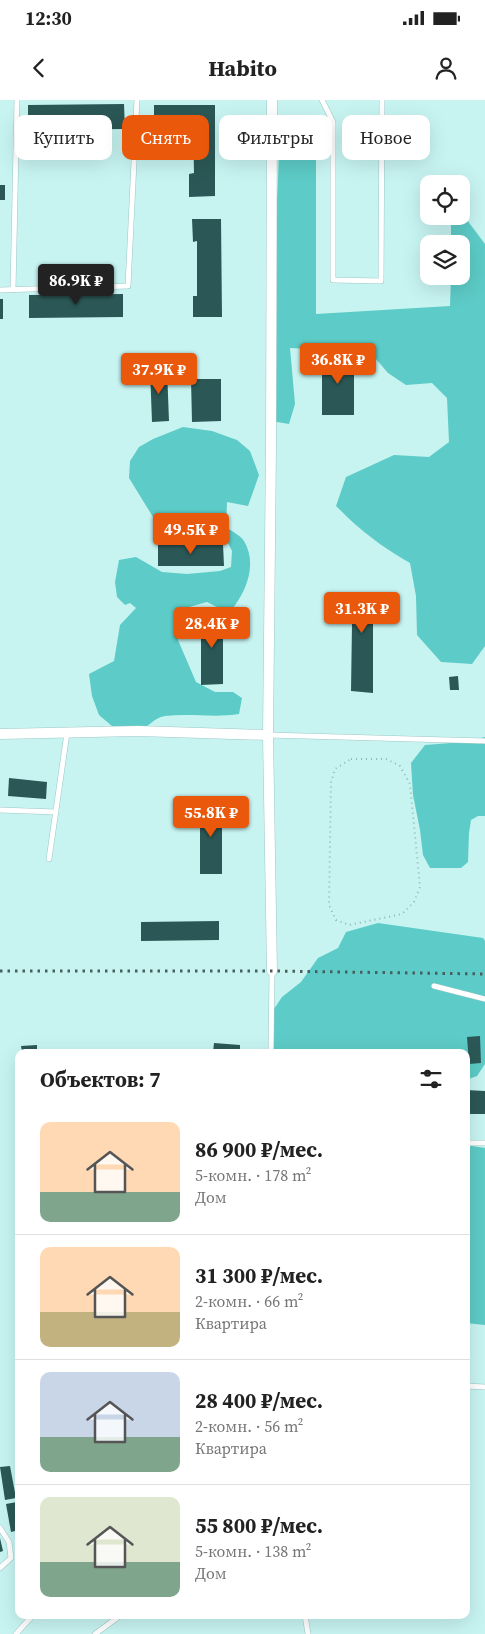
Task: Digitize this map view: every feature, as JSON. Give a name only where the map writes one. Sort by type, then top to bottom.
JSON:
[{"type":"street","points":[[272,100],[268,735],[272,971]]},
{"type":"street","points":[[0,734],[138,732],[268,735]]},
{"type":"lane","points":[[13,290],[17,100]]},
{"type":"lane","points":[[0,290],[128,286],[137,100]]},
{"type":"lane","points":[[322,100],[332,122],[333,280],[381,281],[382,100]]},
{"type":"lane","points":[[49,859],[67,733]]},
{"type":"lane","points":[[268,735],[485,741]]},
{"type":"lane","points":[[0,810],[56,812]]},
{"type":"lane","points":[[271,1049],[272,971]]},
{"type":"lane","points":[[434,986],[485,999]]},
{"type":"lane","points":[[470,1143],[485,1143]]},
{"type":"lane","points":[[470,1386],[485,1387]]},
{"type":"lane","points":[[0,1528],[9,1542],[11,1558],[0,1568]]},
{"type":"lane","points":[[16,1634],[29,1619]]},
{"type":"lane","points":[[95,1634],[116,1619]]},
{"type":"lane","points":[[306,1619],[308,1634]]},
{"type":"path","points":[[351,759],[386,759],[400,766],[410,784],[420,887],[417,895],[414,902],[402,914],[348,925],[336,920],[329,905],[331,782],[335,769],[351,759]]},
{"type":"shaded area","points":[[279,160],[316,160],[316,314],[450,306],[451,285],[470,285],[470,235],[451,235],[451,225],[470,224],[485,244],[485,646],[472,664],[441,662],[417,635],[416,596],[410,563],[371,537],[336,506],[346,477],[394,455],[429,457],[449,442],[447,398],[432,383],[406,385],[388,373],[370,352],[290,348],[295,404],[289,424],[271,421],[272,313]]},
{"type":"shaded area","points":[[183,427],[212,431],[237,440],[250,451],[259,475],[248,506],[227,502],[226,527],[244,541],[248,550],[250,569],[245,588],[229,613],[207,602],[189,607],[181,619],[178,640],[196,682],[215,692],[233,692],[242,698],[239,714],[221,716],[165,716],[138,731],[119,732],[99,715],[92,696],[89,674],[114,661],[120,625],[136,608],[130,603],[125,605],[117,597],[115,582],[119,560],[136,557],[162,572],[187,574],[220,571],[231,567],[232,551],[226,539],[179,539],[161,530],[129,478],[130,461],[139,447]]},
{"type":"shaded area","points":[[485,737],[485,816],[478,816],[471,820],[468,862],[461,868],[430,868],[423,855],[413,795],[411,763],[425,745],[464,742]]},
{"type":"shaded area","points":[[378,923],[483,938],[485,941],[485,1064],[477,1076],[470,1079],[470,1049],[271,1049],[272,1012],[282,997],[301,982],[318,958],[338,948],[346,932]]},
{"type":"shaded area","points":[[470,1146],[485,1148],[485,1325],[470,1323]]},
{"type":"building","points":[[124,104],[122,129],[112,129],[112,115],[28,115],[28,105]]},
{"type":"building","points":[[154,105],[215,105],[215,196],[189,197],[189,174],[194,173],[194,160],[209,160],[209,115],[154,115]]},
{"type":"building","points":[[0,185],[5,185],[5,200],[0,200]]},
{"type":"building","points":[[192,219],[221,219],[222,317],[193,317],[193,296],[197,296],[197,241],[193,242]]},
{"type":"building","points":[[123,294],[123,317],[29,318],[29,295]]},
{"type":"building","points":[[0,299],[3,299],[3,319],[0,319]]},
{"type":"building","points":[[322,355],[354,355],[354,415],[322,415]]},
{"type":"building","points":[[150,369],[167,369],[169,421],[152,422]]},
{"type":"building","points":[[191,379],[221,379],[221,421],[192,422]]},
{"type":"building","points":[[158,544],[223,544],[224,566],[158,566]]},
{"type":"building","points":[[335,596],[390,597],[391,622],[373,622],[373,693],[351,691],[352,623],[335,623]]},
{"type":"building","points":[[201,614],[223,614],[223,684],[201,685]]},
{"type":"building","points":[[458,676],[459,690],[450,690],[449,677]]},
{"type":"building","points":[[9,778],[47,782],[46,799],[8,796]]},
{"type":"building","points":[[200,803],[222,803],[222,874],[200,874]]},
{"type":"building","points":[[219,921],[219,940],[141,941],[141,922]]},
{"type":"building","points":[[480,1036],[481,1063],[470,1064],[470,1049],[468,1049],[467,1037]]},
{"type":"building","points":[[214,1043],[240,1045],[240,1049],[213,1049]]},
{"type":"building","points":[[37,1045],[37,1049],[22,1049],[21,1046]]},
{"type":"building","points":[[470,1090],[485,1091],[485,1114],[470,1114]]},
{"type":"building","points":[[10,1466],[15,1498],[5,1500],[0,1467]]},
{"type":"building","points":[[15,1502],[15,1531],[11,1532],[6,1504]]},
{"type":"building","points":[[0,1538],[3,1551],[0,1552]]},
{"type":"railway","points":[[0,971],[272,971],[485,974]]}]
